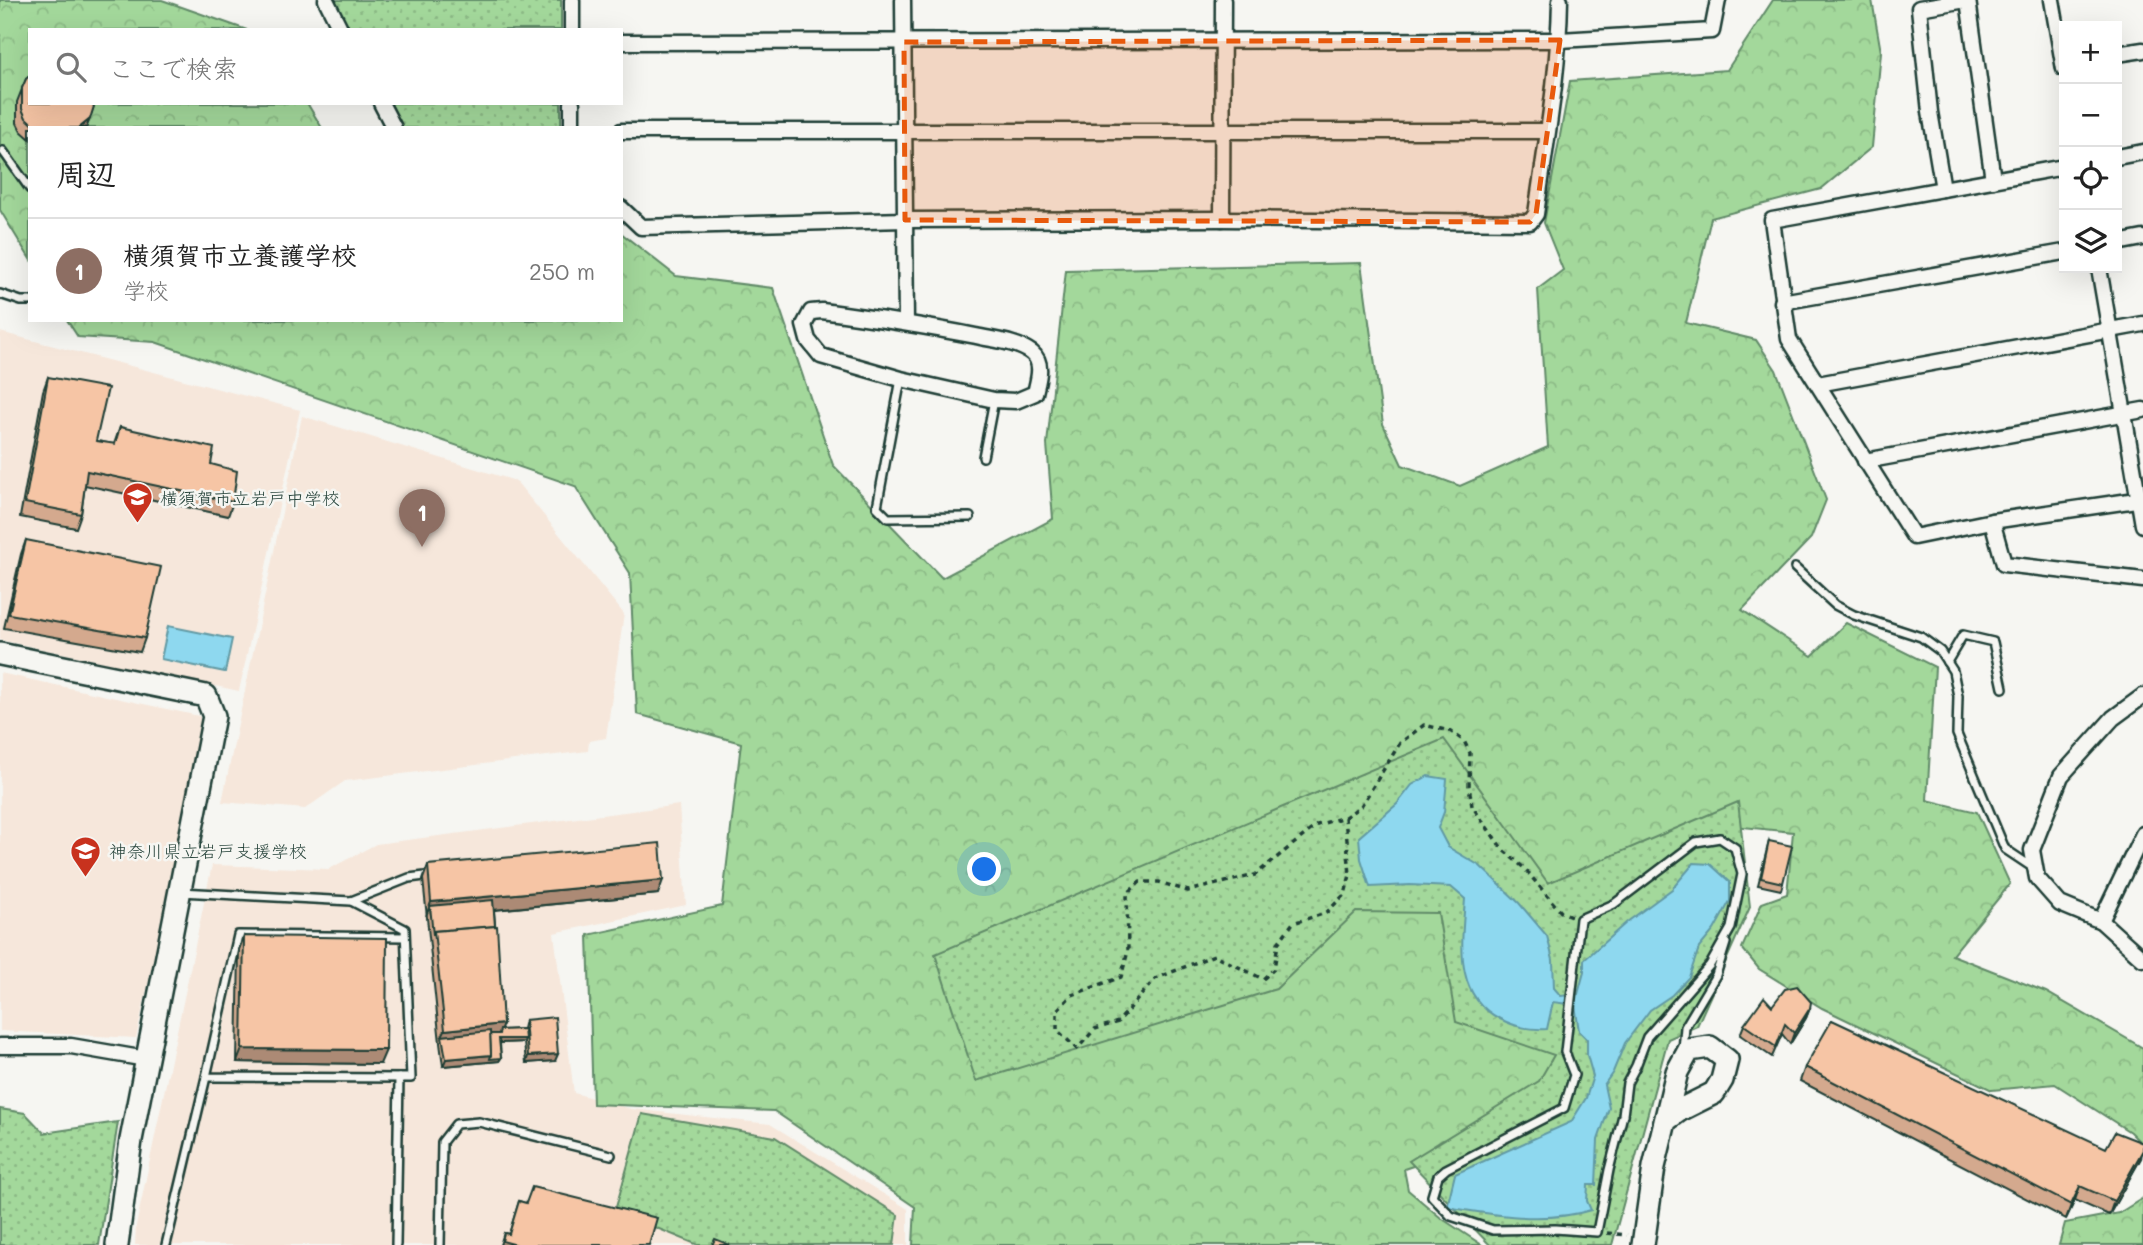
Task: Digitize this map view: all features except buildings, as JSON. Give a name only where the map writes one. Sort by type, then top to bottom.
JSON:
[{"type":"street","points":[[326,0],[340,28]]},
{"type":"street","points":[[572,0],[572,28]]},
{"type":"street","points":[[904,0],[906,323]]},
{"type":"street","points":[[1222,219],[1223,0]]},
{"type":"street","points":[[623,210],[641,227],[905,220],[1530,222],[1536,214],[1548,131],[1559,40],[1560,0]]},
{"type":"street","points":[[623,42],[1559,40],[1712,31],[1717,0]]},
{"type":"street","points":[[1943,189],[1930,112],[1919,8],[1967,0],[1993,180]]},
{"type":"street","points":[[2052,0],[2059,38]]},
{"type":"street","points":[[2122,53],[2143,50]]},
{"type":"street","points":[[382,105],[393,126]]},
{"type":"street","points":[[572,105],[572,126]]},
{"type":"street","points":[[623,131],[1548,131]]},
{"type":"street","points":[[2122,156],[2143,152]]},
{"type":"street","points":[[2059,168],[1772,220],[1789,339],[1914,537],[1992,522],[2141,500]]},
{"type":"street","points":[[2122,242],[2143,238]]},
{"type":"street","points":[[1782,302],[2059,253]]},
{"type":"street","points":[[2100,273],[2141,500],[2143,525]]},
{"type":"street","points":[[822,311],[906,323],[1008,343],[1031,352],[1037,359],[1040,375],[1035,393],[1016,401],[993,400],[901,379],[821,356],[808,340],[804,325],[811,312],[822,311]]},
{"type":"street","points":[[1818,384],[2143,324]]},
{"type":"street","points":[[1865,461],[2143,410]]},
{"type":"street","points":[[1992,522],[2004,564],[2143,580]]},
{"type":"street","points":[[0,654],[206,695],[214,716],[131,1140],[117,1245]]},
{"type":"street","points":[[2143,696],[2113,718],[2061,776],[2032,850],[2037,878],[2060,904],[2101,921],[2143,959]]},
{"type":"street","points":[[2101,921],[2143,834]]},
{"type":"street","points":[[0,1046],[71,1046],[146,1059]]},
{"type":"street","points":[[1643,1240],[1654,1167],[1665,1121],[1677,1072],[1689,1050],[1710,1047],[1727,1060],[1722,1080],[1714,1093],[1680,1110],[1665,1121]]},
{"type":"lane","points":[[3,150],[28,186]]},
{"type":"lane","points":[[0,294],[28,301]]},
{"type":"lane","points":[[901,379],[877,506],[888,518],[970,517]]},
{"type":"lane","points":[[983,457],[993,400]]},
{"type":"lane","points":[[1795,568],[1835,605],[1854,615],[1921,637],[1940,651],[1953,671],[1958,696],[1957,734],[2000,836],[2006,849],[2035,869]]},
{"type":"lane","points":[[1947,662],[1963,635],[1993,642],[2003,688]]},
{"type":"lane","points":[[1685,1058],[1685,1027],[1716,975],[1731,928],[1742,874],[1735,848],[1720,838],[1696,842],[1614,904],[1580,919],[1565,1052],[1574,1075],[1564,1108],[1446,1169],[1438,1176],[1432,1196],[1451,1216],[1493,1230],[1555,1229],[1598,1232],[1609,1170],[1623,1115],[1627,1083],[1647,1037],[1710,965],[1731,928]]},
{"type":"lane","points":[[351,901],[409,878],[436,874]]},
{"type":"lane","points":[[179,892],[351,901],[405,929],[411,1078],[206,1077]]},
{"type":"lane","points":[[166,1245],[238,935],[405,937]]},
{"type":"lane","points":[[396,1245],[399,1078]]},
{"type":"lane","points":[[440,1245],[442,1142],[456,1124],[479,1122],[611,1155]]},
{"type":"path","points":[[1345,817],[1350,875],[1345,894],[1326,913],[1293,923],[1278,943],[1274,969],[1263,979],[1214,955],[1155,979],[1118,1022],[1095,1029],[1077,1049],[1057,1030],[1057,1010],[1072,995],[1121,977],[1128,951],[1127,894],[1140,882],[1159,882],[1188,891],[1255,875],[1317,825],[1345,817],[1361,806],[1400,743],[1424,725],[1450,731],[1464,741],[1470,753],[1469,786],[1472,806],[1503,850],[1524,867],[1561,912],[1580,919]]},
{"type":"path","points":[[1598,1232],[1643,1240]]},
{"type":"highlighted area","points":[[1560,40],[1536,214],[1530,222],[905,220],[904,42]]},
{"type":"shaded area","name":"横須賀市立岩戸中学校","points":[[0,332],[300,410],[239,691],[0,640]]},
{"type":"shaded area","points":[[302,416],[516,481],[624,614],[606,738],[589,741],[588,751],[345,781],[305,809],[222,802]]},
{"type":"shaded area","name":"神奈川県立岩戸支援学校","points":[[0,673],[199,716],[206,726],[136,1038],[0,1031]]},
{"type":"shaded area","points":[[679,805],[686,905],[554,933],[574,1093],[631,1109],[770,1124],[908,1209],[908,1245],[135,1245],[136,1226],[212,865],[329,869],[376,844]]},
{"type":"green space","points":[[0,0],[162,0],[241,28],[28,28],[28,105],[308,105],[321,126],[28,126],[28,256],[0,210]]},
{"type":"green space","points":[[331,0],[561,0],[561,28],[346,28]]},
{"type":"green space","points":[[1773,0],[1872,0],[1881,52],[1872,147],[1821,189],[1711,218],[1686,323],[1756,340],[1776,370],[1826,500],[1811,538],[1742,610],[1812,656],[1846,623],[1935,667],[1927,800],[1977,812],[2010,884],[1952,955],[2046,992],[2143,1048],[2143,1145],[2130,1132],[2055,1084],[1992,1090],[1822,1008],[1759,969],[1742,948],[1762,903],[1787,894],[1793,832],[1703,823],[1571,1074],[1464,1149],[1404,1169],[1408,1190],[1441,1218],[1482,1245],[913,1245],[915,1207],[774,1111],[593,1104],[588,935],[722,906],[741,743],[637,714],[630,573],[575,486],[155,342],[78,337],[68,322],[623,322],[623,235],[676,276],[773,288],[833,465],[942,578],[1053,519],[1047,444],[1066,270],[1361,263],[1383,424],[1402,465],[1460,486],[1548,447],[1538,289],[1563,270],[1544,223],[1570,81],[1727,70]]},
{"type":"green space","points":[[389,105],[561,105],[561,126],[400,126]]},
{"type":"green space","points":[[1444,739],[1548,883],[1738,802],[1750,907],[1697,1026],[1668,1039],[1612,1245],[1490,1245],[1409,1161],[1539,1081],[1554,1055],[1456,1022],[1438,913],[1356,912],[1276,989],[976,1081],[935,954]]},
{"type":"green space","points":[[0,1109],[25,1113],[44,1133],[118,1122],[99,1245],[0,1245]]},
{"type":"green space","points":[[642,1114],[775,1137],[898,1215],[894,1245],[698,1245],[615,1211]]},
{"type":"green space","points":[[2143,1198],[2143,1245],[2059,1245],[2065,1223],[2119,1213]]},
{"type":"water","points":[[168,626],[232,639],[225,672],[161,659]]},
{"type":"water","points":[[1428,776],[1447,779],[1444,812],[1438,828],[1448,847],[1480,866],[1519,903],[1547,936],[1553,960],[1554,988],[1561,996],[1578,994],[1584,960],[1627,922],[1672,889],[1694,863],[1710,864],[1730,882],[1730,901],[1714,930],[1699,948],[1689,977],[1672,995],[1650,1010],[1625,1043],[1613,1072],[1604,1085],[1609,1108],[1598,1140],[1596,1185],[1588,1185],[1587,1201],[1591,1210],[1556,1217],[1537,1217],[1447,1207],[1455,1174],[1571,1122],[1586,1098],[1593,1076],[1587,1055],[1587,1039],[1579,1031],[1575,1005],[1553,1002],[1547,1029],[1534,1029],[1500,1019],[1485,1009],[1474,996],[1467,982],[1462,950],[1465,899],[1451,887],[1370,887],[1361,859],[1359,837],[1397,804],[1412,785]]},
{"type":"place","name":"横須賀市立岩戸中学校","points":[[137,525]]},
{"type":"place","name":"横須賀市立養護学校","points":[[422,547]]},
{"type":"place","name":"神奈川県立岩戸支援学校","points":[[86,878]]}]
